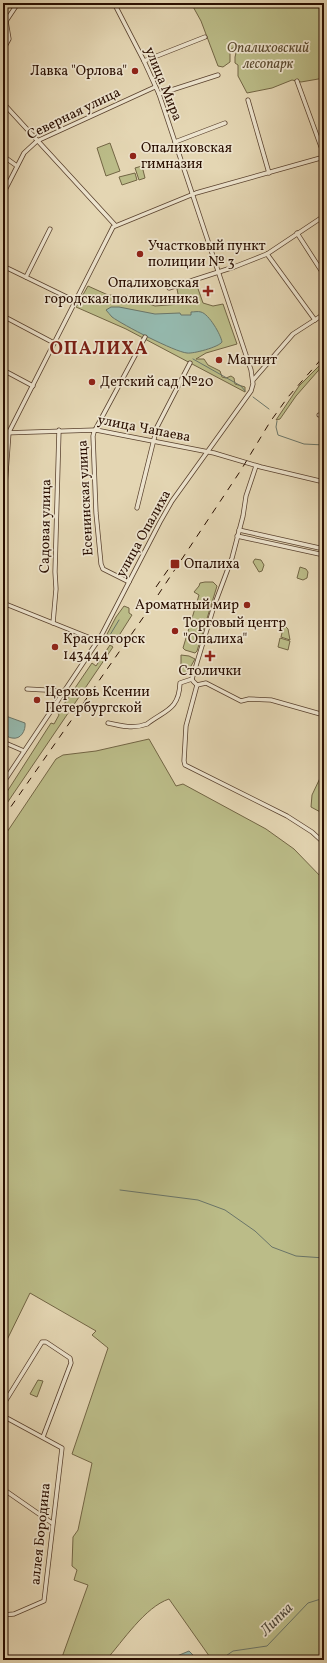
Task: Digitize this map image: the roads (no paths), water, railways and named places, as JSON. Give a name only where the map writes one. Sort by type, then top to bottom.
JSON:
[{"type":"street","points":[[3,50],[9,39],[6,21],[18,3]]},
{"type":"street","name":"улица Мира","points":[[114,3],[144,61],[158,94],[251,370],[253,380]]},
{"type":"street","points":[[144,61],[205,37]]},
{"type":"street","points":[[158,94],[218,75]]},
{"type":"street","points":[[3,515],[9,432],[115,225],[192,195],[324,156],[297,81]]},
{"type":"street","name":"Северная улица","points":[[3,194],[24,153],[37,141],[155,87]]},
{"type":"street","points":[[248,100],[269,173]]},
{"type":"street","points":[[3,103],[115,225]]},
{"type":"street","points":[[174,142],[226,123]]},
{"type":"street","points":[[3,156],[17,166]]},
{"type":"street","points":[[169,288],[234,268],[267,254],[324,216]]},
{"type":"street","points":[[26,277],[50,229]]},
{"type":"street","points":[[297,233],[324,275]]},
{"type":"street","points":[[267,254],[315,320]]},
{"type":"street","points":[[3,266],[75,301]]},
{"type":"street","name":"улица Опалиха","points":[[3,783],[98,641],[172,501],[209,452],[251,391],[253,380],[293,334],[324,314]]},
{"type":"street","points":[[3,316],[54,343]]},
{"type":"street","name":"Есенинская улица","points":[[129,582],[103,569],[101,564],[96,513],[93,436],[145,338]]},
{"type":"street","points":[[137,508],[152,442],[157,428],[190,362]]},
{"type":"street","points":[[3,370],[33,386]]},
{"type":"street","points":[[318,415],[324,415]]},
{"type":"street","name":"Садовая улица","points":[[53,623],[56,589],[55,572],[59,430]]},
{"type":"street","name":"улица Чапаева","points":[[3,433],[96,430],[209,452],[256,466],[324,482]]},
{"type":"street","points":[[193,680],[214,606],[232,558],[246,496],[256,466]]},
{"type":"street","points":[[239,530],[324,549]]},
{"type":"street","points":[[237,536],[324,555]]},
{"type":"street","points":[[3,603],[98,641]]},
{"type":"street","points":[[108,723],[124,727],[142,726],[147,724],[174,706],[180,691],[180,683],[193,680]]},
{"type":"street","points":[[193,680],[197,685]]},
{"type":"street","points":[[197,685],[206,683],[241,701],[271,700],[324,715]]},
{"type":"street","points":[[197,685],[186,726],[185,765],[287,816],[312,832],[324,843]]},
{"type":"street","points":[[27,689],[64,691]]},
{"type":"street","points":[[3,742],[24,751]]},
{"type":"street","points":[[3,1405],[42,1342],[46,1342],[70,1358],[71,1363],[43,1437],[3,1416]]},
{"type":"street","name":"аллея Бородина","points":[[3,1615],[14,1614],[44,1601],[62,1448],[43,1437]]},
{"type":"street","points":[[3,1489],[52,1523]]},
{"type":"water","points":[[111,307],[119,307],[155,314],[180,313],[181,315],[191,315],[191,312],[201,312],[208,317],[214,325],[222,342],[211,348],[187,353],[149,338],[118,321],[106,310]]},
{"type":"water","points":[[3,715],[25,723],[25,729],[20,736],[10,738],[3,734]]},
{"type":"water","points":[[324,786],[324,808],[320,805],[320,800]]},
{"type":"water","points":[[189,1651],[198,1660],[174,1660],[177,1656]]},
{"type":"waterway","points":[[193,359],[241,386],[245,391]]},
{"type":"waterway","points":[[253,397],[269,409]]},
{"type":"waterway","points":[[277,421],[276,427],[278,435],[304,444],[324,445]]},
{"type":"waterway","points":[[107,640],[119,620]]},
{"type":"waterway","points":[[120,1190],[198,1200],[225,1210],[255,1231],[272,1247],[296,1256],[324,1258]]},
{"type":"waterway","name":"Липка","points":[[220,1660],[233,1651],[267,1646],[308,1603],[324,1598]]},
{"type":"railway","points":[[158,595],[241,470],[270,422],[288,397],[324,356]]},
{"type":"railway","points":[[156,587],[172,564]]},
{"type":"railway","points":[[3,818],[154,602]]},
{"type":"place","name":"Лавка \"Орлова\"","points":[[135,71]]},
{"type":"place","name":"Опалиховская гимназия","points":[[133,156]]},
{"type":"place","name":"Участковый пункт полиции № 3","points":[[140,254]]},
{"type":"place","name":"Опалиховская городская поликлиника","points":[[208,291]]},
{"type":"place","name":"Магнит","points":[[219,360]]},
{"type":"place","name":"Детский сад №20","points":[[92,382]]},
{"type":"place","name":"Опалиха","points":[[175,564]]},
{"type":"place","name":"Ароматный мир","points":[[247,605]]},
{"type":"place","name":"Торговый центр \"Опалиха\"","points":[[175,631]]},
{"type":"place","name":"Красногорск 143444","points":[[55,647]]},
{"type":"place","name":"Столички","points":[[210,656]]},
{"type":"place","name":"Церковь Ксении Петербургской","points":[[37,700]]},
{"type":"district","name":"ОПАЛИХА","points":[[99,349]]},
{"type":"park label","name":"Опалиховский лесопарк","points":[[268,56]]}]
